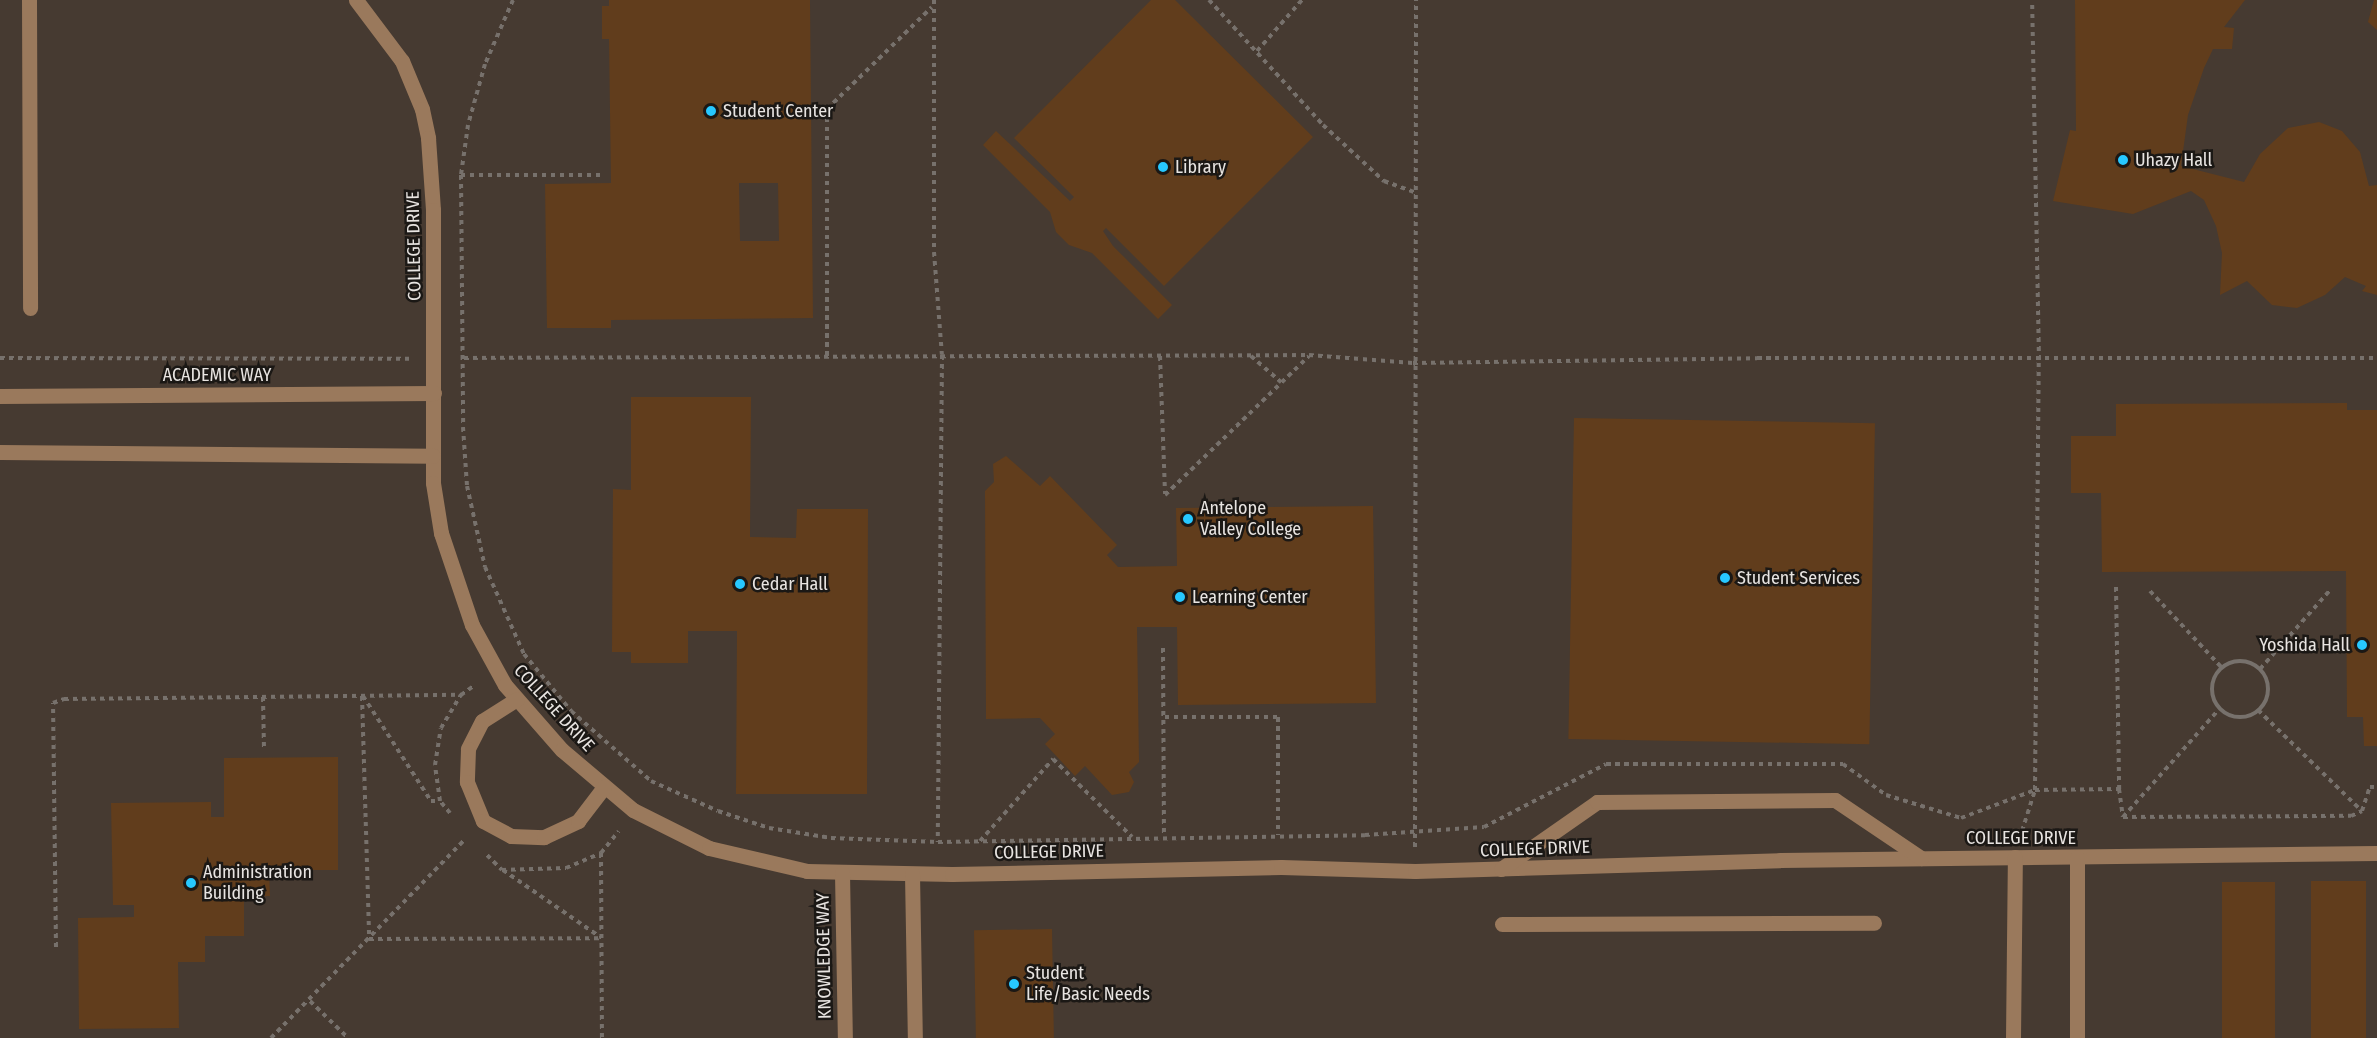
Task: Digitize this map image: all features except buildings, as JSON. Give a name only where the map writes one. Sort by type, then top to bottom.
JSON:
[{"type":"lane","points":[[29,0],[30,308]]},
{"type":"lane","name":"COLLEGE DRIVE","points":[[356,0],[402,61],[422,109],[432,173],[435,359],[433,456],[441,533],[456,584],[496,671],[517,699],[562,750],[633,810],[709,848],[807,871],[912,874],[1281,867],[1414,871],[1921,858],[2377,853]]},
{"type":"lane","name":"ACADEMIC WAY","points":[[0,396],[434,393]]},
{"type":"lane","points":[[0,452],[433,456]]},
{"type":"lane","points":[[517,699],[482,721],[468,749],[467,783],[483,821],[511,836],[544,837],[578,821],[604,787]]},
{"type":"lane","points":[[1501,869],[1597,802],[1835,800],[1921,858]]},
{"type":"lane","points":[[2013,1038],[2015,857]]},
{"type":"lane","points":[[2077,1038],[2078,857]]},
{"type":"lane","name":"KNOWLEDGE WAY","points":[[842,873],[845,1038]]},
{"type":"lane","points":[[912,874],[915,1038]]},
{"type":"lane","points":[[1502,924],[1874,923]]},
{"type":"path","points":[[513,0],[485,64],[468,125],[461,175],[467,486],[485,567],[524,654],[571,711],[651,781],[718,811],[769,828],[831,838],[938,842],[1278,835],[1484,827],[1606,764],[1843,764],[1886,795],[1961,818],[2035,790],[2119,789]]},
{"type":"path","points":[[934,0],[932,7],[934,252],[942,355],[938,842]]},
{"type":"path","points":[[1209,0],[1323,125],[1384,181],[1415,192]]},
{"type":"path","points":[[1257,51],[1302,0]]},
{"type":"path","points":[[1414,871],[1413,363],[1416,0]]},
{"type":"path","points":[[2015,857],[2035,790],[2039,360],[2032,0]]},
{"type":"path","points":[[827,356],[827,109],[932,7]]},
{"type":"path","points":[[461,175],[604,175]]},
{"type":"path","points":[[0,358],[435,359],[1309,355],[1413,363],[1757,358],[2039,360],[2377,358]]},
{"type":"path","points":[[1160,356],[1165,495],[1309,355]]},
{"type":"path","points":[[1251,356],[1281,382]]},
{"type":"path","points":[[2116,588],[2119,789],[2123,818]]},
{"type":"path","points":[[2260,669],[2331,589]]},
{"type":"path","points":[[2150,591],[2221,667]]},
{"type":"path","points":[[1163,648],[1164,837]]},
{"type":"path","points":[[2238,660],[2260,669],[2268,691],[2258,710],[2235,717],[2220,708],[2212,682],[2221,667],[2238,660]]},
{"type":"path","points":[[56,947],[53,703],[64,699],[461,695]]},
{"type":"path","points":[[362,696],[432,801],[440,801]]},
{"type":"path","points":[[362,696],[369,939]]},
{"type":"path","points":[[263,697],[264,748]]},
{"type":"path","points":[[2123,818],[2220,708]]},
{"type":"path","points":[[2258,710],[2362,811]]},
{"type":"path","points":[[1165,717],[1278,717],[1278,835]]},
{"type":"path","points":[[980,842],[1053,759],[1133,838]]},
{"type":"path","points":[[2123,818],[2350,816],[2362,811],[2370,787],[2377,787]]},
{"type":"path","points":[[271,1038],[310,1001],[483,821]]},
{"type":"path","points":[[601,853],[602,1038]]},
{"type":"path","points":[[502,870],[601,938]]},
{"type":"path","points":[[369,939],[601,938]]},
{"type":"path","points":[[310,1001],[348,1038]]},
{"type":"shaded area","name":"Antelope Valley College","points":[[0,0],[2377,0],[2377,1038],[0,1038]]},
{"type":"place","name":"Student Center","points":[[711,111]]},
{"type":"place","name":"Uhazy Hall","points":[[2123,160]]},
{"type":"place","name":"Library","points":[[1163,167]]},
{"type":"place","name":"Antelope Valley College","points":[[1188,519]]},
{"type":"place","name":"Student Services","points":[[1725,578]]},
{"type":"place","name":"Cedar Hall","points":[[740,584]]},
{"type":"place","name":"Learning Center","points":[[1180,597]]},
{"type":"place","name":"Yoshida Hall","points":[[2362,645]]},
{"type":"place","name":"Administration Building","points":[[191,883]]},
{"type":"place","name":"Student Life/Basic Needs","points":[[1014,984]]}]
